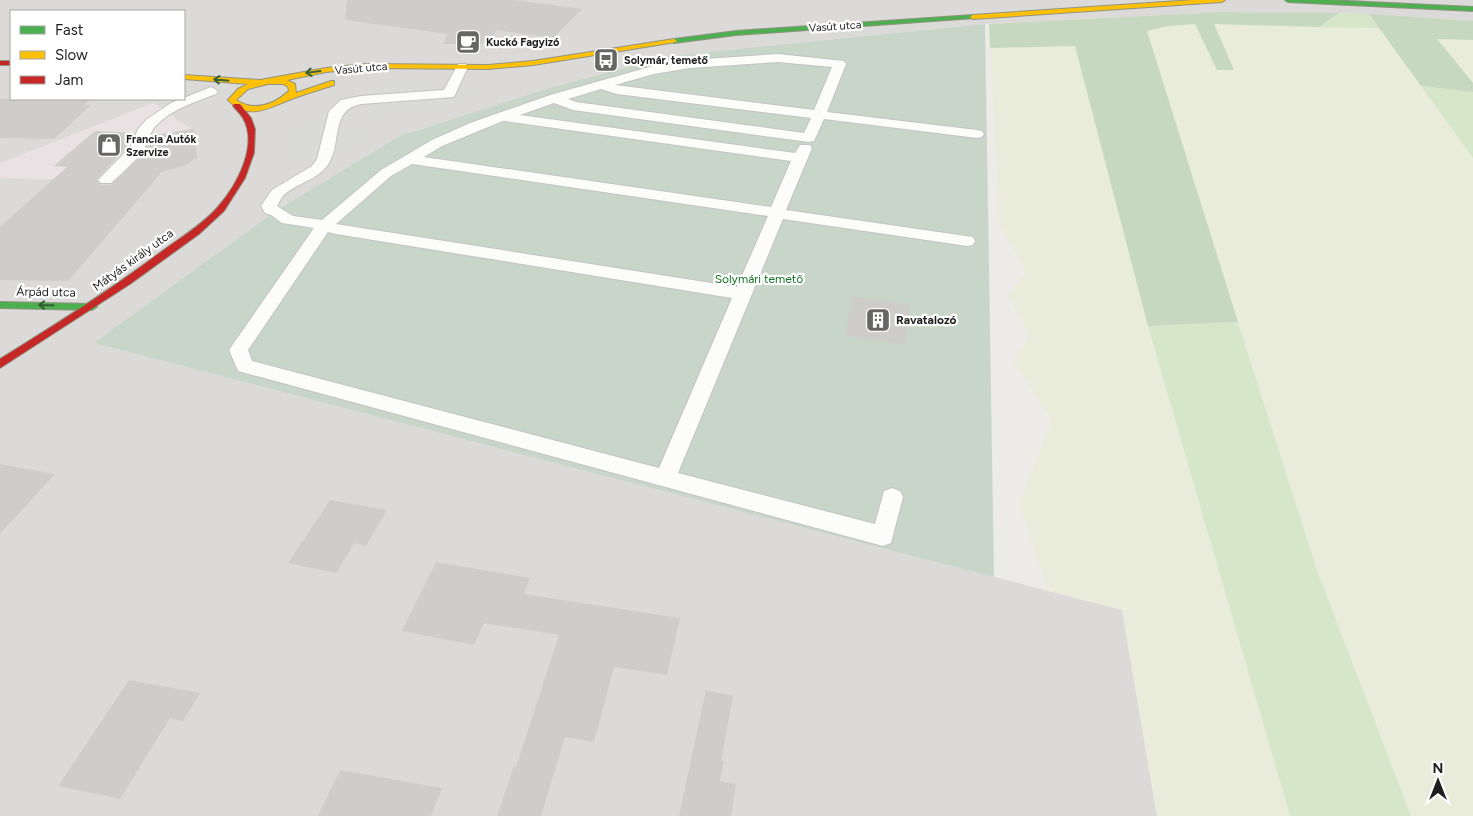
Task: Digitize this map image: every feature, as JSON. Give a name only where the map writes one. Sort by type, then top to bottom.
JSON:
[{"type":"street","name":"Vasút utca","points":[[185,78],[235,103],[255,109],[277,104],[288,98],[336,81],[381,73],[547,62],[720,35],[1222,0]]},
{"type":"street","points":[[1288,0],[1473,9]]},
{"type":"street","name":"Vasút utca","points":[[259,82],[303,74],[377,65],[456,67]]},
{"type":"street","points":[[185,78],[259,82]]},
{"type":"street","points":[[274,80],[285,82],[292,86],[293,92],[288,98]]},
{"type":"street","points":[[235,103],[236,93],[259,82]]},
{"type":"street","name":"Mátyás király utca","points":[[0,364],[92,307],[150,267],[220,210],[245,173],[250,150],[248,120],[235,103]]},
{"type":"street","points":[[269,121],[277,104]]},
{"type":"street","name":"Mátyás király utca","points":[[250,150],[263,134]]},
{"type":"street","name":"Árpád utca","points":[[0,305],[92,307]]},
{"type":"lane","points":[[665,478],[840,64],[778,58],[740,59],[653,70],[555,98],[475,126],[437,143],[386,173],[325,225],[238,350],[245,366],[665,478],[883,536],[892,497]]},
{"type":"lane","points":[[456,67],[449,94],[362,100],[346,103],[336,111],[324,159],[318,169],[277,193],[269,206],[271,210],[276,211],[288,220],[325,225],[336,229],[743,294]]},
{"type":"lane","points":[[602,85],[617,90],[978,134]]},
{"type":"lane","points":[[106,180],[134,152],[146,136],[145,129],[156,117],[166,110],[211,91]]},
{"type":"lane","points":[[555,98],[572,106],[809,138]]},
{"type":"lane","points":[[501,117],[800,158]]},
{"type":"lane","points":[[409,158],[967,241]]},
{"type":"shaded area","points":[[0,0],[1473,0],[1473,21],[1339,13],[1221,12],[985,24],[668,56],[549,88],[400,136],[94,343],[1122,610],[1157,816],[0,816]]},
{"type":"shaded area","points":[[958,19],[961,23],[724,44],[722,39]]},
{"type":"shaded area","points":[[428,79],[424,89],[481,90],[475,101],[460,101],[458,110],[404,113],[369,118],[369,107],[350,111],[343,118],[341,129],[365,126],[363,150],[286,162],[289,138],[315,114],[336,111],[361,100],[363,87],[388,82]]},
{"type":"shaded area","points":[[153,103],[193,129],[173,132],[157,149],[164,171],[153,182],[0,178],[0,163]]},
{"type":"green space","points":[[1221,12],[1339,13],[1319,27],[1214,24],[1234,70],[1217,70],[1195,24],[1168,26],[1147,31],[1238,322],[1148,326],[1075,46],[990,48],[989,24]]},
{"type":"green space","points":[[1339,13],[1369,14],[1379,28],[1319,27]]},
{"type":"green space","points":[[1369,14],[1473,21],[1473,40],[1437,39],[1473,83],[1473,92],[1421,86]]},
{"type":"green space","name":"Solymári temető","points":[[985,24],[994,577],[94,343],[276,211],[400,136],[549,88],[668,56]]},
{"type":"green space","points":[[1195,24],[1217,70],[1233,70],[1214,24],[1379,28],[1473,158],[1473,816],[1411,816],[1318,573],[1147,31],[1168,26]]},
{"type":"green space","points":[[1436,38],[1473,40],[1473,83]]},
{"type":"green space","points":[[1075,46],[1148,326],[1290,816],[1157,816],[1122,610],[1048,591],[1019,504],[1052,421],[1014,362],[1029,334],[1008,296],[1026,272],[1000,224],[990,48]]},
{"type":"green space","points":[[1421,86],[1473,92],[1473,158]]},
{"type":"green space","points":[[1238,322],[1318,573],[1411,816],[1290,816],[1148,326]]},
{"type":"building","points":[[347,0],[515,0],[582,9],[553,38],[496,30],[489,44],[443,44],[448,34],[345,20]]},
{"type":"building","points":[[0,99],[90,100],[84,105],[91,105],[54,139],[0,138]]},
{"type":"building","points":[[193,129],[197,157],[186,165],[162,172],[68,281],[0,280],[0,227],[67,167],[54,166],[95,131],[134,133],[129,145],[96,180],[101,185],[111,185],[142,155],[153,134]]},
{"type":"building","name":"Ravatalozó","points":[[852,296],[909,304],[906,345],[845,336]]},
{"type":"building","points":[[0,464],[55,474],[0,534]]},
{"type":"building","points":[[330,500],[387,510],[366,546],[354,543],[336,573],[288,563]]},
{"type":"building","points":[[436,562],[530,578],[524,594],[680,618],[667,675],[614,667],[594,742],[565,737],[541,816],[497,816],[514,766],[516,767],[559,635],[484,623],[474,645],[402,631]]},
{"type":"building","points":[[129,680],[200,693],[183,721],[170,718],[120,799],[58,786]]},
{"type":"building","points":[[706,690],[733,696],[721,761],[724,761],[720,781],[736,784],[731,816],[679,816]]},
{"type":"building","points":[[340,770],[442,788],[431,816],[318,816]]},
{"type":"traffic: fast","points":[[1288,0],[1473,9]]},
{"type":"traffic: fast","points":[[674,41],[736,33],[973,17]]},
{"type":"traffic: fast","points":[[0,305],[92,307]]},
{"type":"traffic: slow","points":[[973,17],[1222,0]]},
{"type":"traffic: slow","points":[[274,81],[326,70],[366,66],[488,67],[533,63],[674,41]]},
{"type":"traffic: slow","points":[[185,77],[258,82]]},
{"type":"traffic: slow","points":[[274,81],[285,82],[292,86],[293,92],[287,98],[264,108],[247,108],[232,100],[240,91],[250,85],[274,81]]},
{"type":"traffic: slow","points":[[288,98],[331,83]]},
{"type":"traffic: jam","points":[[0,63],[10,63]]},
{"type":"traffic: jam","points":[[0,364],[127,282],[196,232],[221,209],[241,178],[250,153],[252,141],[251,129],[247,118],[237,106]]},
{"type":"place","name":"Kuckó Fagyizó","points":[[468,42]]},
{"type":"place","name":"Solymár, temető","points":[[606,60]]},
{"type":"place","name":"Francia Autók Szervize","points":[[109,145]]},
{"type":"place","name":"Ravatalozó","points":[[878,320]]}]
